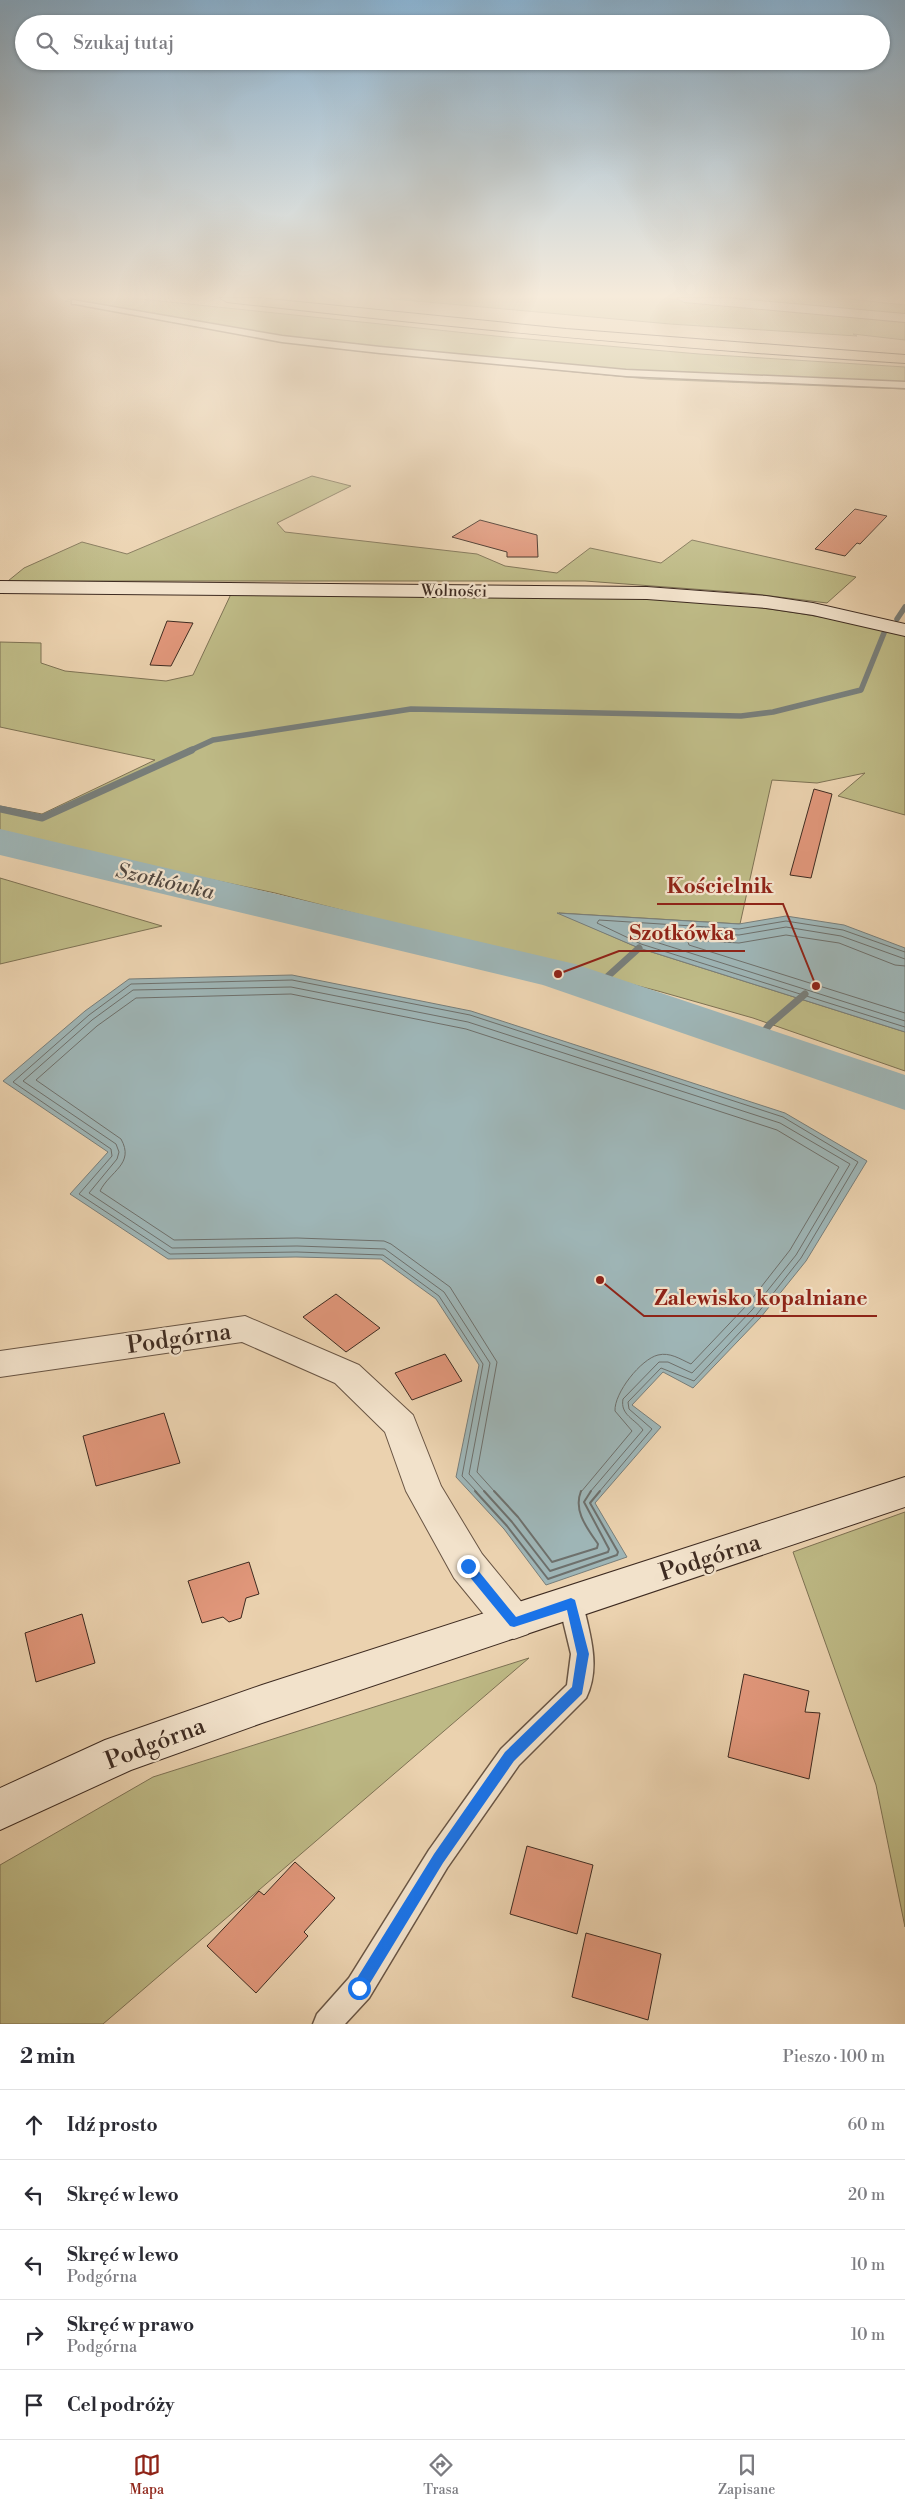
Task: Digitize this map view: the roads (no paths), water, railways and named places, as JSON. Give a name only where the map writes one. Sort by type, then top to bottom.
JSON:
[{"type":"street","name":"Wolności","points":[[0,587],[647,593],[766,602],[813,609],[905,630]]},
{"type":"street","name":"Podgórna","points":[[0,1364],[245,1329],[347,1374],[400,1425],[424,1491],[468,1566],[514,1622]]},
{"type":"street","name":"Podgórna","points":[[0,1809],[120,1754],[262,1704],[571,1604],[905,1492]]},
{"type":"lane","points":[[328,2024],[359,1988],[438,1859],[510,1756],[578,1690],[583,1654],[571,1604]]},
{"type":"water","points":[[557,913],[739,924],[786,916],[844,925],[905,948],[905,1032],[639,948]]},
{"type":"water","points":[[292,975],[471,1011],[785,1113],[867,1161],[806,1261],[761,1317],[693,1388],[663,1372],[632,1405],[661,1427],[595,1503],[627,1557],[546,1585],[504,1529],[456,1477],[479,1365],[436,1299],[381,1259],[296,1257],[168,1259],[70,1194],[108,1152],[3,1081],[85,1011],[129,979]]},
{"type":"waterway","points":[[897,619],[905,607]]},
{"type":"waterway","points":[[189,751],[213,740],[411,709],[741,716],[773,712],[861,690],[884,633]]},
{"type":"waterway","points":[[0,809],[42,818],[192,750]]},
{"type":"waterway","name":"Szotkówka","points":[[0,842],[558,974],[905,1093]]},
{"type":"waterway","points":[[596,987],[639,948]]},
{"type":"waterway","points":[[756,1042],[770,1024],[805,994]]},
{"type":"place","name":"Szotkówka","points":[[558,974]]},
{"type":"place","name":"Kościelnik","points":[[816,986]]},
{"type":"place","name":"Zalewisko kopalniane","points":[[600,1280]]}]
